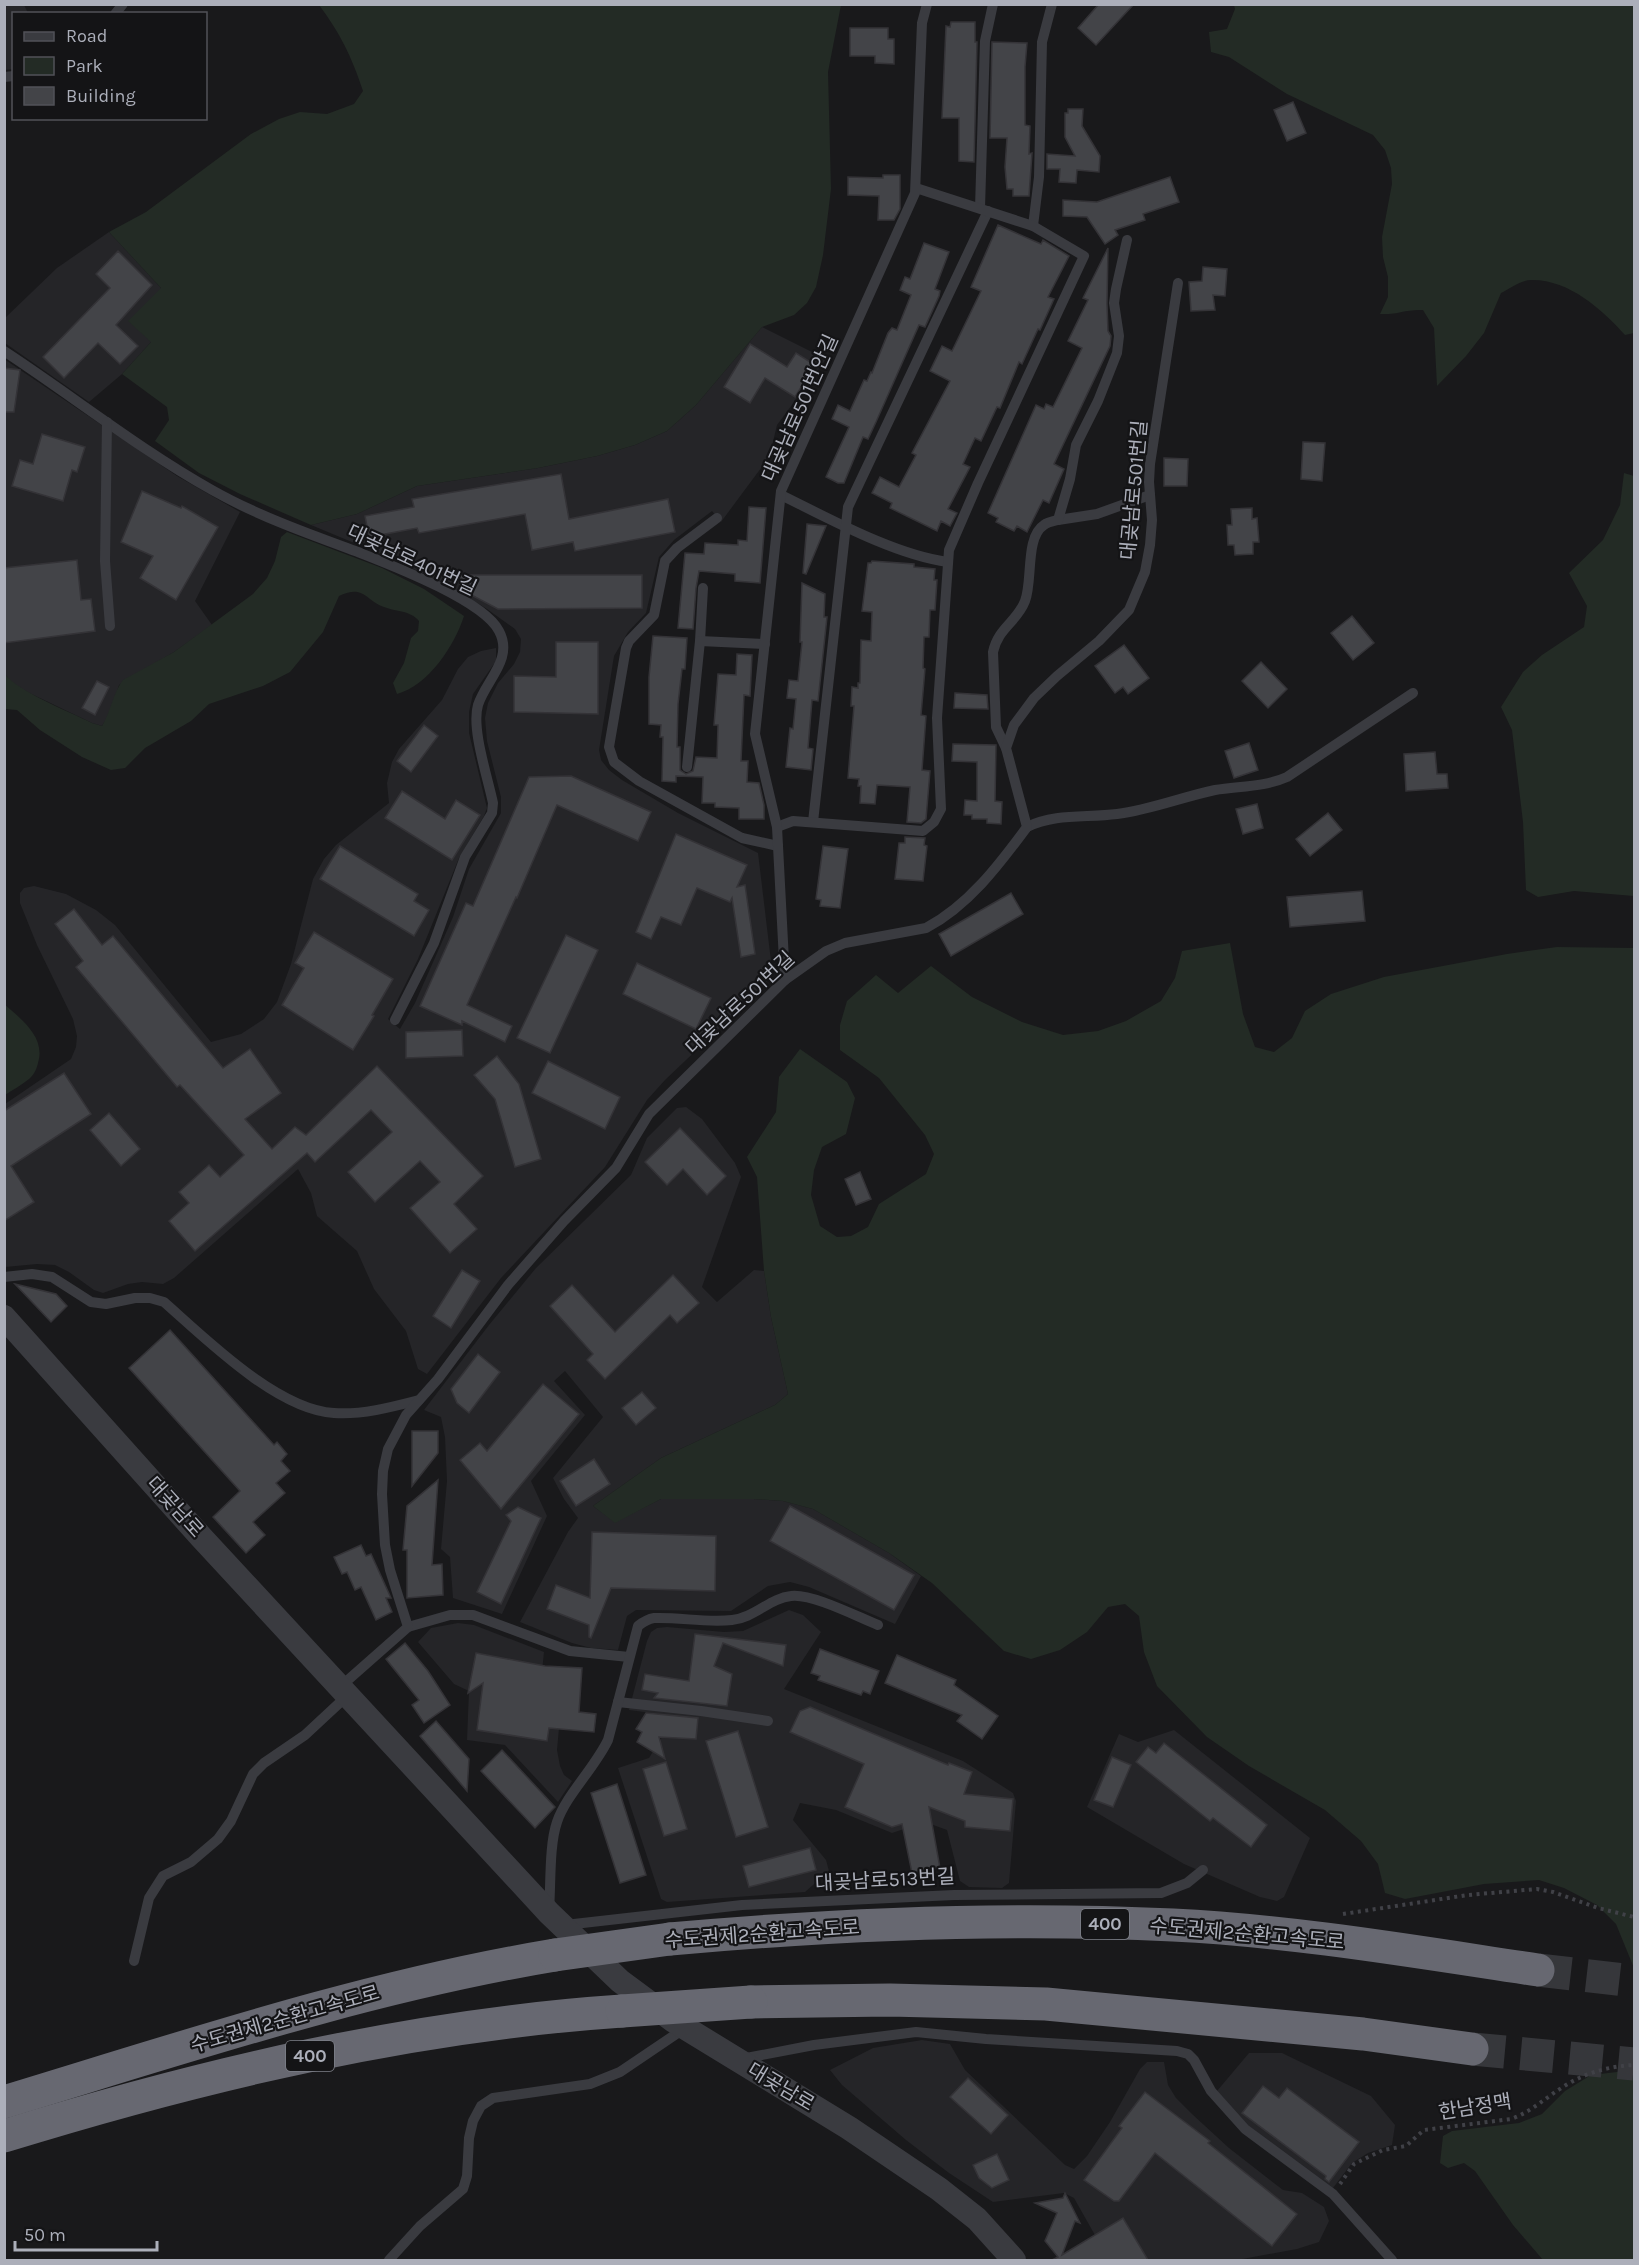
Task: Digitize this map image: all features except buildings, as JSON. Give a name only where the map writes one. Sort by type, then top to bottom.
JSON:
[{"type":"highway","name":"수도권제2순환고속도로","points":[[4,2102],[391,1989],[510,1962],[555,1931],[670,1939],[902,1925],[1043,1922],[1174,1925],[1333,1940],[1538,1970]]},
{"type":"highway","name":"수도권제2순환고속도로","points":[[4,2136],[176,2086],[298,2058],[564,2015],[751,2002],[890,2000],[1046,2004],[1363,2034],[1472,2049]]},
{"type":"street","name":"대곶남로","points":[[4,1317],[201,1537],[344,1692],[555,1931],[685,2028],[849,2128],[939,2189],[977,2219],[1014,2260]]},
{"type":"lane","name":"대곶남로501번안길","points":[[785,980],[777,827],[755,734],[781,495],[915,193],[922,22],[927,4]]},
{"type":"lane","points":[[813,822],[848,507],[984,209],[985,41],[993,4]]},
{"type":"lane","points":[[1033,226],[1039,177],[1042,42],[1052,4]]},
{"type":"lane","points":[[777,827],[793,821],[923,831],[938,816],[941,808],[937,718],[949,550],[1084,256],[1033,226],[916,188]]},
{"type":"lane","points":[[1058,520],[1070,479],[1076,445],[1098,401],[1117,353],[1119,336],[1114,303],[1127,240]]},
{"type":"lane","name":"대곶남로501번길","points":[[1006,748],[1014,725],[1034,698],[1099,642],[1129,610],[1145,572],[1152,520],[1150,464],[1178,283]]},
{"type":"lane","name":"대곶남로401번길","points":[[4,351],[213,491],[269,518],[382,561],[429,583],[467,603],[489,618],[498,629],[503,640],[504,652],[500,665],[477,707],[476,726],[493,803],[492,813],[465,857],[434,943],[395,1020]]},
{"type":"lane","points":[[107,422],[105,561],[110,626]]},
{"type":"lane","points":[[781,495],[846,526],[925,559],[948,562]]},
{"type":"lane","points":[[1150,495],[1096,514],[1058,520],[1045,525],[1036,533],[1025,601],[1017,616],[999,634],[993,652],[996,727],[1006,748],[1027,827],[1053,818],[1133,812],[1216,790],[1276,782],[1413,693]]},
{"type":"lane","points":[[717,518],[677,548],[665,561],[654,615],[629,641],[626,648],[609,747],[614,762],[639,781],[742,838],[778,846]]},
{"type":"lane","points":[[687,767],[703,588]]},
{"type":"lane","points":[[700,641],[765,644]]},
{"type":"lane","name":"대곶남로501번길","points":[[408,1628],[390,1570],[385,1545],[382,1494],[383,1471],[388,1449],[406,1415],[438,1379],[508,1285],[564,1221],[616,1168],[649,1114],[785,980],[826,951],[845,943],[926,928],[938,922],[978,887],[1006,856],[1027,827]]},
{"type":"lane","points":[[4,1276],[32,1274],[52,1277],[91,1302],[106,1304],[135,1298],[150,1298],[164,1302],[257,1380],[277,1393],[316,1410],[350,1413],[420,1400]]},
{"type":"lane","points":[[555,1931],[556,1823],[562,1810],[600,1756],[608,1740],[638,1626],[653,1618],[697,1621],[736,1620],[778,1599],[791,1596],[805,1596],[878,1624]]},
{"type":"lane","points":[[134,1960],[149,1898],[163,1876],[191,1862],[218,1839],[231,1821],[253,1774],[264,1763],[305,1735],[408,1628],[450,1615],[473,1615],[570,1651],[629,1657]]},
{"type":"lane","points":[[618,1702],[768,1721]]},
{"type":"lane","name":"대곶남로513번길","points":[[555,1931],[742,1905],[954,1895],[1161,1893],[1176,1889],[1203,1870]]},
{"type":"lane","points":[[389,2260],[420,2226],[463,2189],[467,2176],[469,2138],[473,2121],[481,2106],[494,2098],[590,2084],[620,2072],[685,2028]]},
{"type":"lane","points":[[736,2060],[814,2045],[916,2032],[997,2040],[1177,2051],[1188,2054],[1194,2060],[1211,2091],[1245,2129],[1333,2194],[1392,2260]]},
{"type":"path","points":[[1341,1915],[1468,1895],[1537,1889],[1635,1917]]},
{"type":"path","name":"한남정맥","points":[[1333,2194],[1354,2164],[1383,2150],[1406,2146],[1424,2130],[1525,2114],[1565,2085],[1596,2071],[1614,2066],[1635,2065]]},
{"type":"shaded area","points":[[5,4],[24,5],[28,12],[12,12],[12,69],[5,70]]},
{"type":"shaded area","points":[[109,232],[161,288],[151,342],[122,374],[89,402],[5,343],[4,319],[57,268]]},
{"type":"shaded area","points":[[762,327],[826,359],[777,425],[772,446],[764,464],[721,522],[712,511],[674,540],[659,557],[646,613],[628,632],[614,656],[599,750],[601,760],[622,780],[678,813],[758,853],[771,961],[766,984],[647,1100],[605,1167],[501,1278],[427,1374],[418,1369],[406,1331],[374,1289],[357,1251],[317,1216],[311,1193],[298,1169],[174,1278],[163,1284],[142,1282],[128,1284],[103,1293],[94,1290],[55,1265],[5,1267],[5,1104],[71,1059],[76,1047],[77,1036],[73,1019],[37,945],[20,903],[20,893],[24,888],[34,886],[66,894],[96,910],[115,925],[211,1042],[241,1034],[264,1019],[277,1002],[291,964],[313,879],[324,859],[336,845],[389,803],[387,783],[392,762],[399,749],[442,700],[458,669],[468,657],[496,648],[496,661],[473,694],[469,712],[469,733],[487,808],[459,858],[418,959],[388,1019],[400,1029],[415,1003],[453,917],[469,869],[501,813],[501,797],[487,741],[485,718],[488,703],[498,683],[514,664],[520,652],[521,639],[515,629],[446,584],[311,525],[357,514],[417,486],[538,468],[597,456],[635,445],[667,431],[696,405]]},
{"type":"shaded area","points":[[4,359],[177,476],[240,512],[195,601],[212,625],[174,652],[119,685],[110,713],[102,726],[21,689],[5,674]]},
{"type":"shaded area","points":[[686,1107],[702,1119],[735,1163],[741,1177],[702,1287],[717,1302],[754,1270],[764,1271],[771,1317],[788,1394],[775,1405],[661,1458],[593,1506],[615,1522],[661,1499],[754,1499],[783,1501],[813,1509],[889,1553],[921,1576],[895,1624],[809,1587],[790,1582],[768,1586],[731,1611],[636,1610],[627,1616],[618,1650],[591,1648],[572,1643],[520,1622],[568,1532],[578,1518],[564,1499],[553,1478],[603,1417],[565,1371],[554,1381],[585,1415],[531,1481],[547,1516],[502,1614],[453,1598],[450,1557],[441,1549],[447,1481],[445,1437],[441,1417],[424,1410],[536,1268],[631,1175],[647,1138],[677,1108]]},
{"type":"shaded area","points":[[789,1610],[803,1615],[821,1632],[784,1689],[963,1761],[1013,1793],[1016,1801],[1009,1883],[1002,1888],[969,1887],[960,1881],[947,1830],[925,1822],[892,1833],[836,1810],[800,1803],[793,1820],[826,1860],[829,1871],[805,1892],[667,1902],[661,1899],[618,1768],[649,1758],[675,1716],[629,1710],[647,1641],[651,1632],[657,1628],[743,1631]]},
{"type":"shaded area","points":[[458,1623],[474,1625],[544,1652],[539,1701],[561,1706],[557,1750],[564,1775],[572,1781],[558,1802],[505,1745],[467,1740],[469,1691],[454,1684],[418,1642],[431,1628]]},
{"type":"shaded area","points":[[1174,1730],[1310,1838],[1284,1897],[1277,1901],[1260,1897],[1184,1864],[1087,1807],[1119,1734],[1138,1742]]},
{"type":"shaded area","points":[[922,2040],[950,2044],[965,2070],[1065,2165],[1074,2169],[1087,2156],[1110,2122],[1140,2069],[1147,2062],[1164,2062],[1168,2085],[1176,2098],[1229,2148],[1283,2190],[1302,2193],[1324,2207],[1329,2221],[1319,2242],[1297,2249],[1237,2260],[1109,2260],[1074,2198],[1064,2193],[993,2202],[949,2173],[906,2140],[842,2085],[830,2070],[873,2048]]},
{"type":"shaded area","points":[[1249,2053],[1282,2053],[1371,2096],[1395,2125],[1392,2145],[1368,2153],[1352,2163],[1333,2188],[1245,2123],[1217,2091]]},
{"type":"green space","points":[[319,5],[841,5],[828,72],[831,189],[823,255],[816,287],[807,303],[794,315],[762,327],[696,405],[667,431],[635,445],[597,456],[538,468],[417,486],[357,514],[311,525],[199,473],[155,441],[169,420],[167,407],[122,374],[151,342],[128,321],[161,288],[109,232],[146,212],[251,134],[279,119],[300,112],[327,114],[354,104],[363,91],[359,79],[350,56]]},
{"type":"green space","points":[[1234,5],[1634,5],[1634,333],[1625,335],[1606,315],[1571,290],[1545,281],[1527,280],[1501,293],[1484,333],[1437,386],[1434,328],[1423,310],[1380,314],[1388,297],[1388,277],[1383,257],[1382,237],[1392,184],[1391,168],[1385,150],[1373,135],[1287,94],[1229,57],[1211,52],[1209,32],[1227,29],[1235,9]]},
{"type":"green space","points":[[1624,473],[1634,476],[1634,896],[1574,891],[1538,897],[1526,890],[1523,822],[1512,730],[1501,707],[1523,672],[1542,655],[1584,627],[1587,606],[1569,573],[1603,540],[1620,505]]},
{"type":"green space","points":[[287,532],[382,568],[424,589],[464,616],[454,639],[439,663],[419,683],[397,694],[393,683],[404,663],[411,638],[418,631],[419,621],[411,615],[384,607],[364,594],[354,592],[339,596],[323,632],[290,672],[263,686],[209,704],[191,721],[145,748],[125,768],[111,770],[82,757],[40,730],[17,710],[5,709],[5,674],[11,681],[32,694],[102,726],[123,680],[174,652],[253,594],[267,578],[275,561],[281,537]]},
{"type":"green space","points":[[1230,943],[1243,1014],[1255,1047],[1274,1052],[1292,1038],[1305,1011],[1331,994],[1384,977],[1557,947],[1634,948],[1634,1968],[1616,1924],[1597,1905],[1564,1888],[1539,1880],[1484,1884],[1405,1899],[1385,1893],[1378,1864],[1361,1841],[1325,1810],[1249,1766],[1207,1737],[1157,1686],[1144,1652],[1139,1616],[1125,1604],[1108,1607],[1087,1632],[1060,1650],[1031,1659],[1004,1651],[932,1583],[889,1553],[813,1509],[783,1501],[754,1499],[661,1499],[615,1523],[593,1506],[661,1458],[775,1405],[788,1394],[771,1317],[764,1271],[757,1177],[747,1157],[776,1112],[779,1077],[800,1049],[847,1082],[855,1098],[846,1134],[822,1147],[814,1170],[811,1195],[820,1226],[837,1237],[851,1236],[868,1227],[879,1204],[926,1174],[934,1154],[925,1135],[879,1078],[840,1050],[840,1025],[847,1001],[876,975],[898,993],[931,966],[972,997],[1022,1022],[1063,1035],[1098,1031],[1126,1021],[1161,1001],[1175,978],[1182,951]]},
{"type":"green space","points":[[4,1004],[30,1029],[40,1054],[32,1076],[5,1095]]},
{"type":"green space","points":[[1634,2070],[1634,2260],[1543,2260],[1513,2225],[1475,2171],[1464,2163],[1448,2168],[1440,2163],[1443,2136],[1452,2131],[1519,2123],[1542,2114],[1565,2091],[1591,2075]]},
{"type":"tunnel","points":[[1538,1970],[1634,1981]]},
{"type":"tunnel","points":[[1472,2049],[1634,2064]]}]
